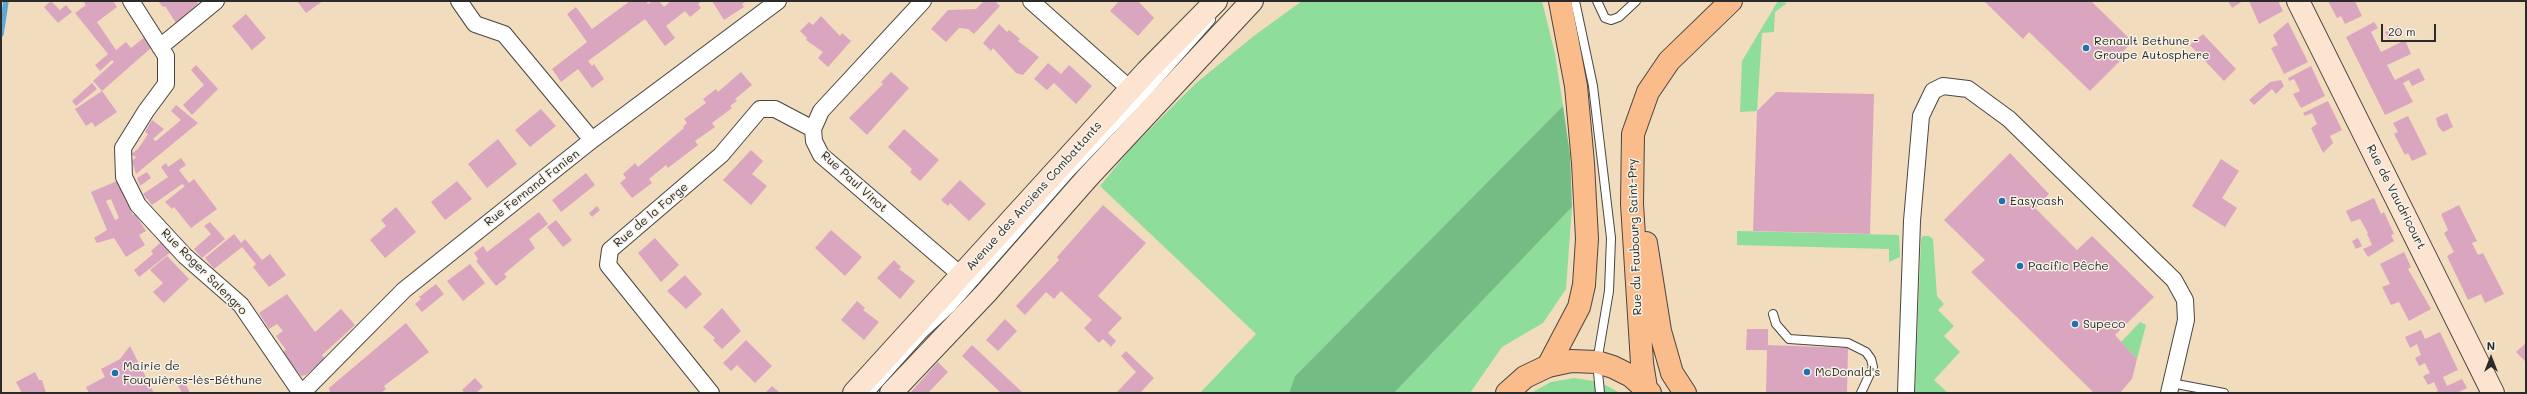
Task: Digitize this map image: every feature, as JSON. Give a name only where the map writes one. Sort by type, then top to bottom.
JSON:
[{"type":"main road","points":[[1548,366],[1579,307],[1584,285],[1586,239],[1583,163],[1576,86],[1560,1]]},
{"type":"main road","name":"Rue du Faubourg Saint-Pry","points":[[1648,391],[1642,363],[1632,204],[1633,134],[1648,92],[1669,61],[1731,1]]},
{"type":"main road","points":[[1632,204],[1648,250],[1660,331],[1672,373],[1685,393]]},
{"type":"main road","points":[[1507,393],[1525,377],[1548,366],[1571,361],[1597,362],[1631,376],[1648,391]]},
{"type":"street","name":"Rue Roger Salengro","points":[[131,1],[166,56],[166,84],[146,111],[123,148],[124,177],[138,205],[185,256],[241,305],[302,393]]},
{"type":"street","points":[[160,47],[216,1]]},
{"type":"street","points":[[459,1],[475,24],[504,34],[592,140]]},
{"type":"street","name":"Rue Fernand Fanien","points":[[302,393],[404,290],[592,140],[778,1]]},
{"type":"street","points":[[813,129],[821,111],[923,1]]},
{"type":"street","points":[[1031,1],[1130,90]]},
{"type":"street","points":[[892,393],[986,293],[1088,177],[1252,1]]},
{"type":"street","name":"Rue de Vaudricourt","points":[[2298,1],[2493,393]]},
{"type":"street","name":"Avenue des Anciens Combattants","points":[[854,393],[1130,90],[1219,4]]},
{"type":"street","points":[[1906,393],[1912,221],[1921,116],[1933,91],[1943,86],[1968,88],[2009,119],[2174,280],[2185,300],[2186,320],[2170,388]]},
{"type":"street","name":"Rue de la Forge","points":[[711,393],[608,265],[610,250],[721,155],[760,110],[775,110],[813,129]]},
{"type":"street","name":"Rue Paul Vinot","points":[[813,129],[814,141],[821,155],[962,276]]},
{"type":"lane","points":[[1575,1],[1593,86],[1611,238],[1609,290],[1597,362],[1600,393]]},
{"type":"lane","points":[[1597,1],[1605,18],[1611,20],[1619,17],[1636,1]]},
{"type":"lane","points":[[870,393],[922,334],[951,308],[1069,174],[1142,98],[1219,4]]},
{"type":"lane","points":[[1773,314],[1776,324],[1788,339],[1848,343],[1866,352],[1871,359],[1873,367],[1861,393]]},
{"type":"lane","points":[[2170,388],[2224,393]]},
{"type":"green space","points":[[1302,1],[1542,1],[1555,54],[1563,106],[1295,376],[1289,393],[1200,393],[1256,334],[1100,186],[1132,147],[1195,84],[1255,35]]},
{"type":"green space","points":[[1778,1],[1787,3],[1775,12],[1774,32],[1762,33],[1757,111],[1740,112],[1742,61]]},
{"type":"green space","points":[[1563,106],[1570,155],[1572,207],[1394,393],[1289,393],[1295,376]]},
{"type":"green space","points":[[1572,207],[1566,289],[1543,323],[1502,347],[1470,393],[1394,393]]},
{"type":"green space","points":[[1737,231],[1899,235],[1900,257],[1889,262],[1889,249],[1737,245]]},
{"type":"green space","points":[[1923,236],[1929,236],[1933,239],[1937,296],[1944,304],[1938,310],[1954,326],[1944,336],[1960,352],[1934,380],[1948,393],[1915,393],[1921,239]]},
{"type":"green space","points":[[2140,322],[2146,325],[2137,359],[2121,342]]},
{"type":"green space","points":[[1574,378],[1600,382],[1620,393],[1531,393],[1551,382]]},
{"type":"building","points":[[51,1],[60,10],[66,5],[72,12],[58,23],[44,7]]},
{"type":"building","points":[[86,1],[113,1],[117,7],[97,22],[116,50],[126,42],[131,48],[146,36],[151,48],[102,91],[93,81],[114,62],[112,60],[100,71],[95,65],[108,54],[75,13],[86,5],[84,3]]},
{"type":"building","points":[[158,1],[196,1],[198,4],[176,23],[165,6],[163,7]]},
{"type":"building","points":[[297,1],[323,1],[306,13]]},
{"type":"building","points":[[630,1],[646,1],[648,4],[652,1],[659,1],[664,7],[671,1],[702,1],[698,4],[701,8],[690,17],[685,11],[666,26],[675,38],[665,46],[645,19],[588,61],[592,66],[594,64],[604,79],[592,88],[578,69],[561,82],[552,69],[587,42],[567,14],[576,7],[592,29]]},
{"type":"building","points":[[712,1],[747,1],[742,4],[744,7],[724,20]]},
{"type":"building","points":[[984,1],[995,1],[1000,6],[974,34],[968,29],[959,28],[946,42],[931,29],[948,10],[976,9]]},
{"type":"building","points":[[1119,1],[1139,2],[1154,18],[1138,36],[1110,11]]},
{"type":"building","name":"Renault Bethune - Groupe Autosphere","points":[[1984,1],[2091,1],[2133,42],[2121,53],[2124,57],[2090,91],[2029,32],[2023,39]]},
{"type":"building","points":[[2228,1],[2243,1],[2232,8]]},
{"type":"building","points":[[2249,1],[2278,1],[2283,11],[2259,24]]},
{"type":"building","points":[[2328,1],[2355,1],[2362,16],[2345,24],[2341,16],[2337,18]]},
{"type":"building","points":[[246,14],[266,38],[252,50],[232,26]]},
{"type":"building","points":[[821,16],[840,36],[842,33],[851,41],[828,67],[818,58],[823,52],[806,40],[807,38],[800,31],[809,22],[813,25]]},
{"type":"building","points":[[2288,22],[2308,62],[2284,74],[2271,48],[2278,45],[2273,35]]},
{"type":"building","points":[[2374,22],[2378,28],[2371,32],[2381,52],[2405,40],[2411,54],[2387,65],[2395,80],[2419,68],[2425,80],[2412,86],[2409,80],[2403,83],[2413,102],[2385,115],[2346,37]]},
{"type":"building","points":[[999,24],[1007,32],[1009,30],[1020,39],[1018,41],[1039,57],[1023,75],[1016,73],[993,48],[991,51],[983,43]]},
{"type":"building","points":[[2398,26],[2401,33],[2388,39],[2385,32]]},
{"type":"building","points":[[2203,34],[2236,69],[2224,81],[2190,45]]},
{"type":"building","points":[[1048,63],[1061,74],[1069,65],[1092,86],[1076,104],[1054,83],[1047,90],[1034,79]]},
{"type":"building","points":[[196,65],[218,89],[192,115],[183,105],[204,85],[191,70]]},
{"type":"building","points":[[2311,66],[2325,96],[2301,108],[2293,94],[2300,91],[2294,79],[2289,81],[2288,78]]},
{"type":"building","points":[[741,72],[752,85],[735,99],[737,101],[730,106],[732,108],[712,123],[715,127],[695,141],[698,145],[668,168],[666,165],[649,179],[652,183],[632,198],[620,183],[626,178],[623,174],[635,163],[638,167],[684,128],[683,127],[687,123],[684,119],[706,103],[703,99],[716,89],[718,92]]},
{"type":"building","points":[[891,72],[909,88],[867,135],[849,118],[883,84],[881,82]]},
{"type":"building","points":[[2281,80],[2284,86],[2276,94],[2272,89],[2254,105],[2249,100],[2270,82]]},
{"type":"building","points":[[92,83],[97,89],[76,106],[72,101]]},
{"type":"building","points":[[102,91],[117,112],[95,127],[92,122],[86,126],[75,109]]},
{"type":"building","points":[[1776,92],[1874,94],[1870,234],[1753,231],[1757,111]]},
{"type":"building","points":[[2328,101],[2342,130],[2330,136],[2333,143],[2323,153],[2311,128],[2317,124],[2312,113],[2305,116],[2303,113]]},
{"type":"building","points":[[176,105],[198,123],[136,174],[132,161],[136,157],[131,154],[138,149],[148,134],[145,132],[152,120],[164,129],[153,139],[156,141],[181,120],[171,111]]},
{"type":"building","points":[[541,109],[556,126],[530,147],[515,130]]},
{"type":"building","points":[[2447,113],[2453,127],[2443,132],[2438,126],[2436,118]]},
{"type":"building","points":[[2408,116],[2427,154],[2412,161],[2408,153],[2405,155],[2394,134],[2398,132],[2393,123]]},
{"type":"building","points":[[904,129],[939,160],[920,181],[910,172],[912,169],[888,147]]},
{"type":"building","points":[[498,139],[517,164],[487,188],[468,164]]},
{"type":"building","points":[[751,150],[763,161],[752,174],[767,186],[751,205],[723,180]]},
{"type":"building","points":[[2010,153],[2049,194],[2035,208],[2077,250],[2092,236],[2154,297],[2115,335],[2137,359],[2132,379],[2120,393],[2094,393],[1971,272],[1985,260],[1944,220]]},
{"type":"building","points":[[181,158],[186,165],[179,170],[189,183],[194,179],[217,209],[191,228],[174,207],[172,209],[165,202],[185,186],[182,184],[152,205],[143,194],[168,177],[161,167],[166,163],[168,167]]},
{"type":"building","points":[[2221,159],[2239,171],[2222,198],[2237,208],[2225,227],[2192,206]]},
{"type":"building","points":[[147,172],[151,178],[140,186],[137,178]]},
{"type":"building","points":[[586,173],[595,185],[561,212],[552,200]]},
{"type":"building","points":[[960,180],[986,204],[969,221],[950,203],[948,206],[941,200]]},
{"type":"building","points":[[117,181],[133,215],[135,214],[146,231],[139,235],[145,245],[126,257],[114,238],[97,243],[94,238],[107,230],[91,192]],"holes":[[[111,199],[119,218],[115,220],[106,201]]]},
{"type":"building","points":[[457,181],[472,199],[445,220],[431,202]]},
{"type":"building","points":[[2374,198],[2381,214],[2384,212],[2394,234],[2391,235],[2394,241],[2368,257],[2363,249],[2372,245],[2367,234],[2368,233],[2360,219],[2351,222],[2346,211]]},
{"type":"building","points":[[1103,205],[1146,243],[1098,296],[1122,318],[1108,333],[1116,341],[1111,347],[1103,339],[1099,343],[1084,328],[1092,320],[1061,291],[1054,299],[1046,292],[1025,315],[1016,306],[1059,260],[1057,257]]},
{"type":"building","points":[[2459,205],[2477,241],[2472,243],[2478,255],[2483,253],[2504,294],[2485,303],[2481,294],[2468,300],[2447,256],[2454,252],[2444,233],[2448,230],[2441,214]]},
{"type":"building","points":[[597,206],[600,210],[592,217],[589,213]]},
{"type":"building","points":[[396,207],[416,232],[385,258],[370,240],[386,226],[381,220]]},
{"type":"building","points":[[539,212],[548,224],[529,239],[535,248],[504,274],[507,277],[496,286],[476,261],[478,259],[474,253],[483,246],[487,252]]},
{"type":"building","points":[[556,220],[572,240],[563,247],[547,227]]},
{"type":"building","points":[[210,222],[225,239],[202,258],[194,249],[211,234],[204,226]]},
{"type":"building","points":[[831,230],[862,257],[845,276],[815,248]]},
{"type":"building","points":[[234,234],[241,243],[245,239],[262,260],[270,254],[286,275],[269,287],[253,267],[256,264],[242,247],[214,269],[205,258]]},
{"type":"building","points":[[655,238],[679,265],[661,282],[638,253]]},
{"type":"building","points":[[2358,238],[2362,246],[2356,249],[2352,241]]},
{"type":"building","points":[[161,242],[171,252],[139,277],[134,270],[153,254],[151,251]]},
{"type":"building","points":[[2404,252],[2411,267],[2408,269],[2431,309],[2409,321],[2399,302],[2391,305],[2382,287],[2390,284],[2380,264]]},
{"type":"building","points":[[167,256],[189,279],[164,303],[153,292],[163,283],[150,270]]},
{"type":"building","points":[[894,260],[901,267],[899,269],[915,281],[900,299],[877,278]]},
{"type":"building","points":[[470,264],[485,283],[463,301],[447,281]]},
{"type":"building","points":[[685,275],[702,294],[686,309],[667,291]]},
{"type":"building","points":[[436,284],[444,294],[422,312],[415,304],[421,299],[419,297]]},
{"type":"building","points":[[287,294],[315,332],[341,309],[355,325],[322,355],[325,359],[306,375],[301,376],[283,352],[286,350],[276,336],[283,331],[277,324],[269,329],[259,313]]},
{"type":"building","points":[[857,301],[865,308],[863,310],[879,322],[864,340],[841,320]]},
{"type":"building","points":[[722,308],[741,331],[722,349],[713,340],[715,338],[703,327]]},
{"type":"building","points":[[1005,319],[1017,331],[998,351],[986,340]]},
{"type":"building","points":[[406,323],[429,352],[384,386],[386,389],[381,393],[330,393],[329,388]]},
{"type":"building","name":"McDonald's","points":[[1747,329],[1768,329],[1768,345],[1848,348],[1847,393],[1766,393],[1767,350],[1746,350]]},
{"type":"building","points":[[2421,330],[2425,339],[2440,332],[2458,370],[2443,377],[2447,386],[2462,379],[2467,388],[2457,393],[2434,393],[2438,391],[2434,382],[2428,385],[2423,376],[2430,373],[2425,363],[2419,366],[2415,358],[2421,355],[2417,344],[2410,348],[2405,337]]},
{"type":"building","points":[[746,340],[772,366],[755,383],[737,365],[731,371],[723,363]]},
{"type":"building","points":[[2526,343],[2526,362],[2516,352]]},
{"type":"building","points":[[972,345],[1023,393],[1001,393],[962,356]]},
{"type":"building","points":[[130,346],[154,393],[89,393],[86,387],[105,377],[101,369],[120,359]]},
{"type":"building","points":[[1126,351],[1154,378],[1140,393],[1116,393],[1136,372],[1121,356]]},
{"type":"building","points":[[938,362],[948,372],[928,393],[910,393]]},
{"type":"building","points":[[35,372],[39,380],[42,380],[46,393],[22,393],[16,382]]},
{"type":"building","points":[[183,378],[190,393],[182,393],[176,382]]},
{"type":"building","points":[[475,378],[483,387],[476,393],[465,393],[462,390]]},
{"type":"building","points":[[772,386],[780,393],[765,393]]},
{"type":"waterway","points":[[1,34],[6,1]]},
{"type":"place","name":"Renault Bethune - Groupe Autosphere","points":[[2086,48]]},
{"type":"place","name":"Easycash","points":[[2002,201]]},
{"type":"place","name":"Pacific Pêche","points":[[2020,266]]},
{"type":"place","name":"Supeco","points":[[2075,324]]},
{"type":"place","name":"McDonald's","points":[[1807,372]]},
{"type":"place","name":"Mairie de Fouquières-lès-Béthune","points":[[115,373]]}]
